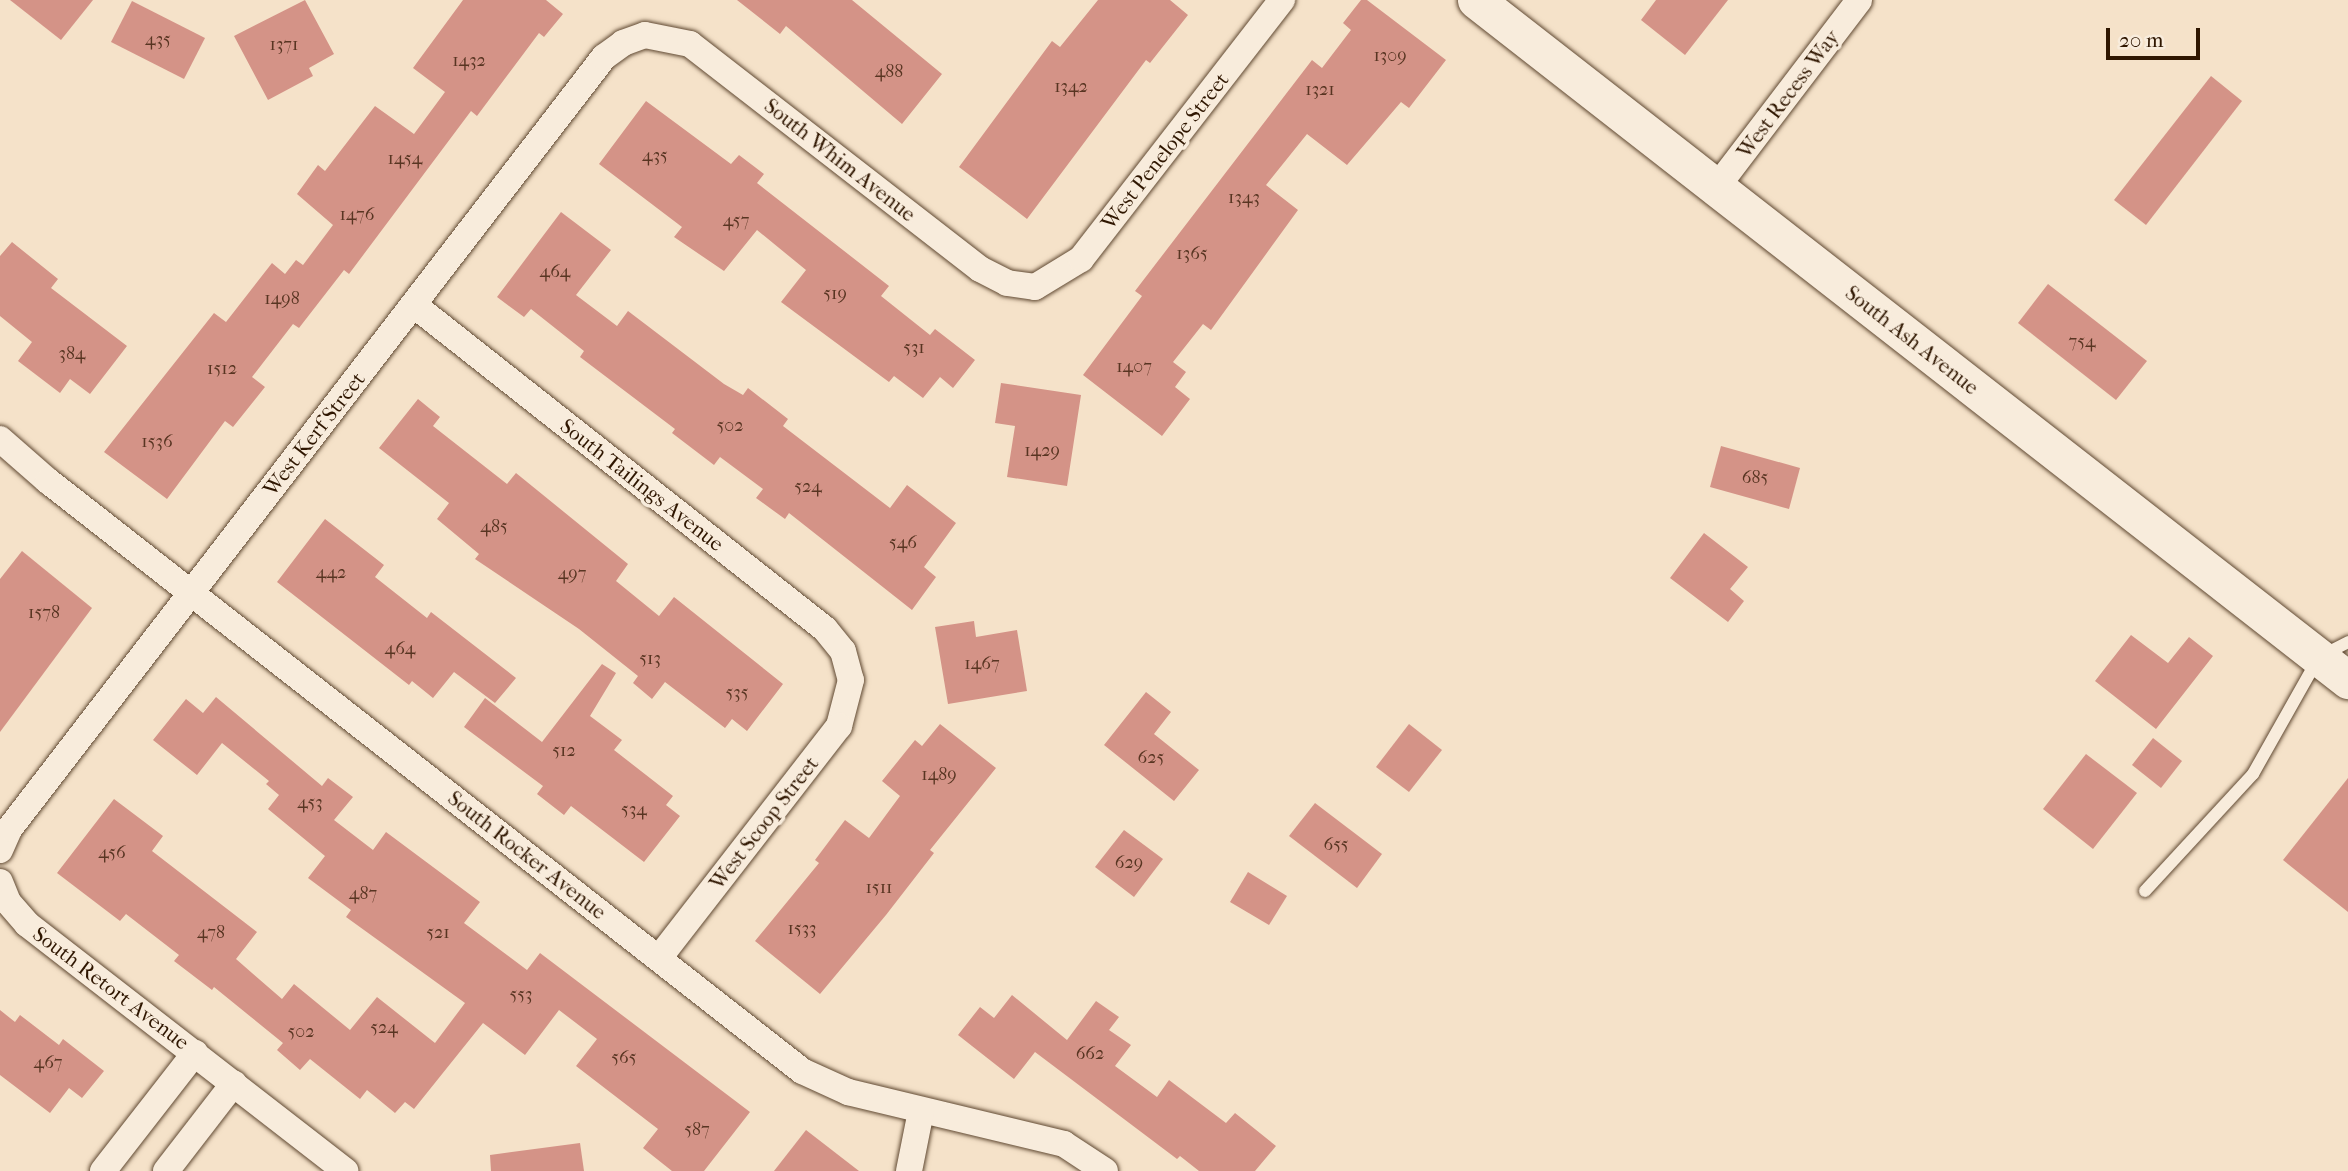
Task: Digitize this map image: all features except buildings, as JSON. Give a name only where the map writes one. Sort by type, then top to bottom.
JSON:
[{"type":"street","name":"West Penelope Street","points":[[1035,287],[1081,259],[1282,0]]},
{"type":"street","name":"South Ash Avenue","points":[[1476,0],[1716,188],[2334,650],[2348,680]]},
{"type":"street","name":"West Recess Way","points":[[1716,188],[1859,0]]},
{"type":"street","name":"South Whim Avenue","points":[[645,34],[690,44],[980,269],[1007,283],[1035,287]]},
{"type":"street","name":"West Kerf Street","points":[[0,850],[10,828],[604,57],[645,34]]},
{"type":"street","name":"South Tailings Avenue","points":[[414,305],[825,629],[843,651],[851,680]]},
{"type":"street","name":"South Rocker Avenue","points":[[0,439],[39,475],[824,1084],[921,1111],[1064,1144],[1105,1171]]},
{"type":"street","name":"West Scoop Street","points":[[659,958],[839,726],[851,680]]},
{"type":"street","name":"South Retort Avenue","points":[[0,883],[8,902],[27,924],[346,1171]]},
{"type":"street","points":[[103,1171],[195,1053]]},
{"type":"street","points":[[166,1171],[234,1083]]},
{"type":"street","points":[[909,1171],[921,1111]]},
{"type":"lane","points":[[2145,891],[2253,774],[2334,650]]}]
